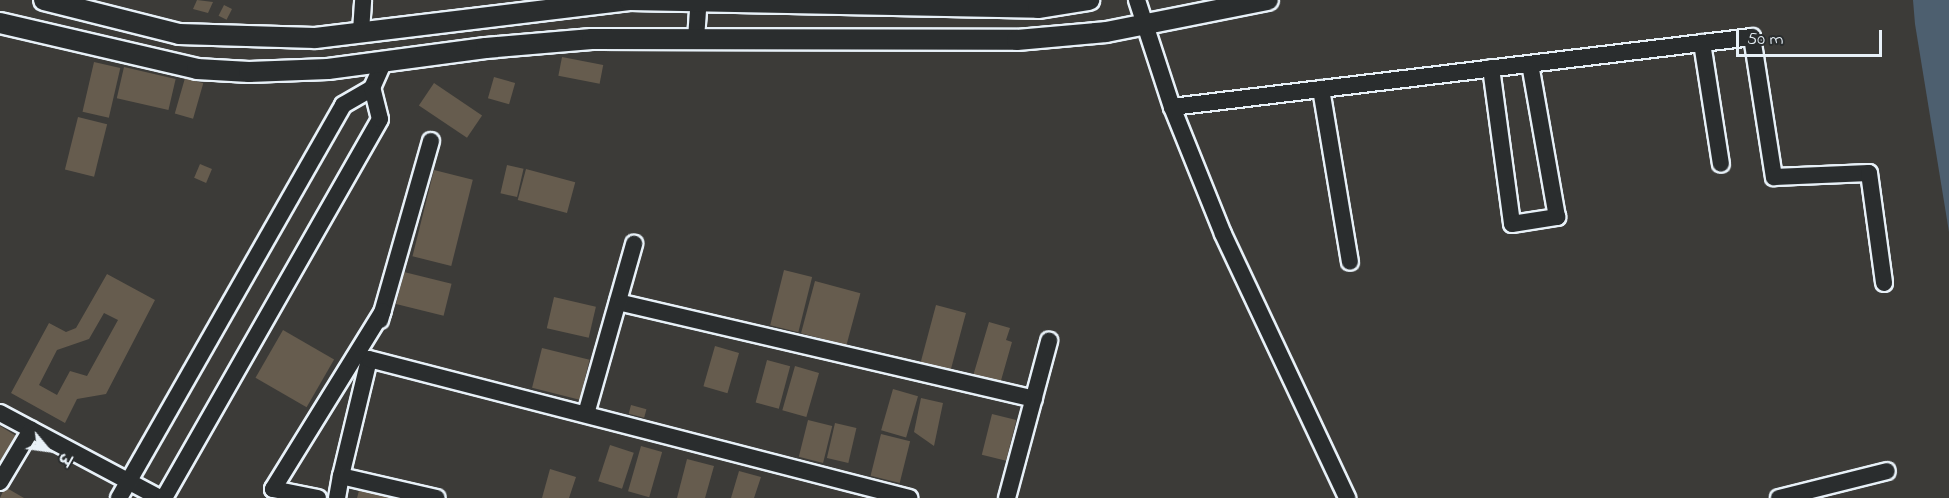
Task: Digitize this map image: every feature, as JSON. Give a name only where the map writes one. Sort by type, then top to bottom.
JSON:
[{"type":"street","points":[[44,0],[178,34],[315,38],[573,5],[699,0],[1038,8],[1089,0]]},
{"type":"street","points":[[361,32],[363,0]]},
{"type":"street","points":[[696,39],[699,0]]},
{"type":"street","points":[[1137,0],[1172,108],[1223,234],[1347,498]]},
{"type":"street","points":[[0,23],[198,69],[328,69],[592,39],[1017,40],[1145,24],[1268,0]]},
{"type":"street","points":[[1172,108],[1752,37],[1774,177],[1863,172],[1873,177],[1884,283]]},
{"type":"street","points":[[1702,44],[1721,164]]},
{"type":"street","points":[[119,498],[343,105],[372,88],[384,62]]},
{"type":"street","points":[[1491,68],[1512,224],[1557,217],[1530,64]]},
{"type":"street","points":[[0,413],[129,483],[162,498],[380,119],[372,88]]},
{"type":"street","points":[[1321,89],[1350,262]]},
{"type":"street","points":[[337,498],[369,358],[430,141]]},
{"type":"street","points":[[586,414],[633,244]]},
{"type":"street","points":[[618,302],[1034,399]]},
{"type":"street","points":[[318,498],[273,489],[383,311]]},
{"type":"street","points":[[1007,498],[1049,341]]},
{"type":"street","points":[[369,358],[909,498]]},
{"type":"street","points":[[0,482],[31,430]]},
{"type":"street","points":[[1788,497],[1887,471]]},
{"type":"street","points":[[341,476],[436,498]]},
{"type":"water","points":[[1913,0],[1949,0],[1949,232],[1915,24]]},
{"type":"building","points":[[197,0],[213,2],[208,13],[193,9]]},
{"type":"building","points":[[224,5],[232,9],[227,20],[219,16]]},
{"type":"building","points":[[562,57],[603,65],[600,84],[558,76]]},
{"type":"building","points":[[94,62],[120,68],[109,118],[83,112]]},
{"type":"building","points":[[124,67],[176,79],[168,110],[117,98]]},
{"type":"building","points":[[494,77],[515,83],[509,104],[488,98]]},
{"type":"building","points":[[185,78],[203,83],[193,119],[175,114]]},
{"type":"building","points":[[434,83],[482,115],[467,138],[419,105]]},
{"type":"building","points":[[78,117],[107,124],[94,177],[65,169]]},
{"type":"building","points":[[200,164],[212,169],[206,183],[194,178]]},
{"type":"building","points":[[507,165],[524,169],[517,197],[500,193]]},
{"type":"building","points":[[526,169],[575,182],[567,213],[518,200]]},
{"type":"building","points":[[434,170],[473,180],[451,266],[412,256]]},
{"type":"building","points":[[784,270],[812,277],[798,332],[770,325]]},
{"type":"building","points":[[404,272],[452,284],[444,316],[396,304]]},
{"type":"building","points":[[107,274],[155,300],[106,394],[77,399],[65,423],[11,393],[49,323],[66,332],[76,328]],"holes":[[[104,313],[118,320],[87,376],[70,371],[57,395],[39,385],[57,350],[89,339]]]},
{"type":"building","points":[[815,281],[860,293],[846,345],[801,333]]},
{"type":"building","points":[[554,297],[596,307],[589,338],[547,328]]},
{"type":"building","points":[[936,305],[966,313],[950,373],[920,365]]},
{"type":"building","points":[[989,322],[1010,328],[1006,340],[1012,342],[1000,384],[973,376]]},
{"type":"building","points":[[283,330],[334,360],[307,407],[256,378]]},
{"type":"building","points":[[715,346],[739,353],[727,393],[703,386]]},
{"type":"building","points":[[542,348],[590,360],[580,400],[532,388]]},
{"type":"building","points":[[767,360],[790,366],[779,409],[756,403]]},
{"type":"building","points":[[795,366],[819,373],[806,417],[782,410]]},
{"type":"building","points":[[893,389],[918,396],[906,438],[881,430]]},
{"type":"building","points":[[921,398],[943,403],[934,446],[914,432]]},
{"type":"building","points":[[631,405],[646,409],[644,418],[629,414]]},
{"type":"building","points":[[992,414],[1016,420],[1006,461],[982,455]]},
{"type":"building","points":[[808,420],[832,426],[823,463],[799,457]]},
{"type":"building","points":[[835,423],[856,428],[848,463],[827,458]]},
{"type":"building","points":[[0,426],[18,437],[0,465]]},
{"type":"building","points":[[881,434],[910,441],[900,483],[871,476]]},
{"type":"building","points":[[610,445],[634,453],[622,489],[598,481]]},
{"type":"building","points":[[641,446],[662,452],[649,497],[628,491]]},
{"type":"building","points":[[687,459],[714,466],[705,498],[677,498]]},
{"type":"building","points":[[550,469],[576,477],[569,498],[542,498]]},
{"type":"building","points":[[739,471],[761,477],[754,498],[731,498]]},
{"type":"building","points":[[5,487],[24,498],[0,498]]},
{"type":"building","points":[[360,487],[397,497],[397,498],[357,498]]}]
